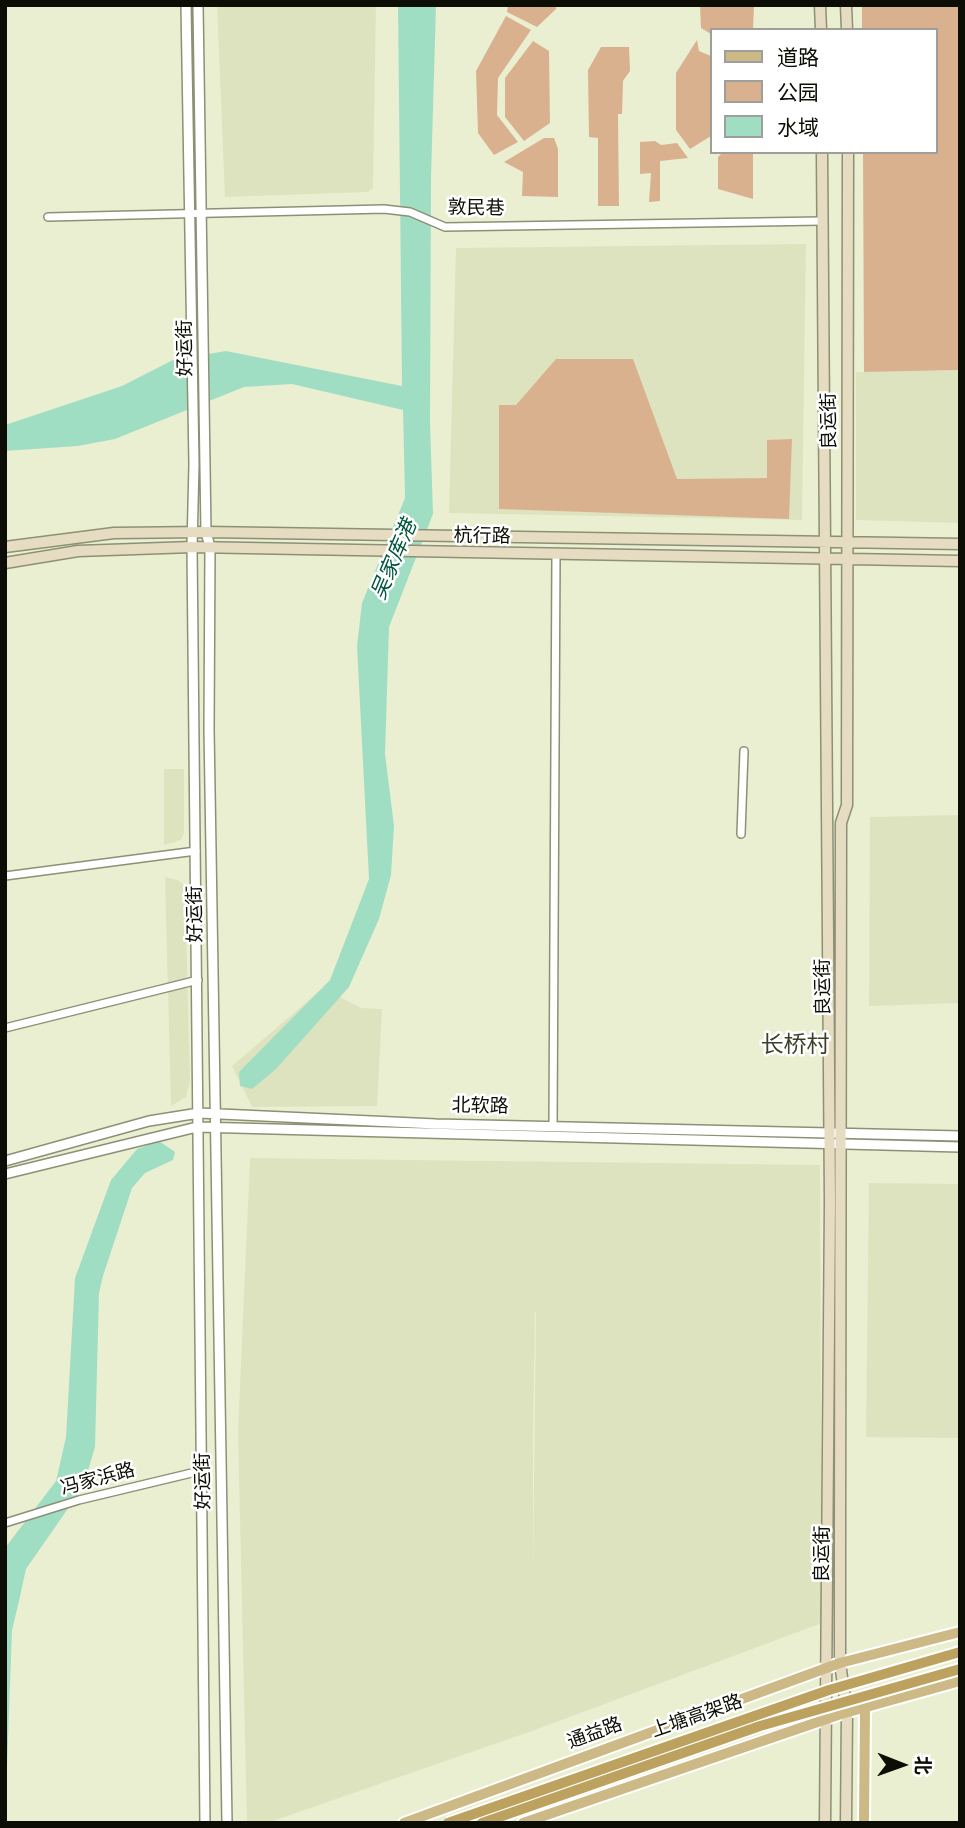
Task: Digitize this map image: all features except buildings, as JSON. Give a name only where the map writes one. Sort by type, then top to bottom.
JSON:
[{"type":"highway","name":"上塘高架路","points":[[448,1823],[829,1690],[960,1652]]},
{"type":"highway","name":"上塘高架路","points":[[482,1823],[760,1726],[960,1669]]},
{"type":"main road","points":[[820,5],[821,28]]},
{"type":"main road","points":[[846,5],[846,28]]},
{"type":"main road","name":"良运街","points":[[822,154],[830,1201],[825,1823]]},
{"type":"main road","name":"良运街","points":[[846,1823],[847,1713],[841,1663],[841,823],[847,805],[845,560],[850,302],[848,154]]},
{"type":"main road","name":"杭行路","points":[[5,547],[114,533],[193,532],[960,544]]},
{"type":"main road","name":"杭行路","points":[[5,563],[78,551],[192,547],[960,561]]},
{"type":"main road","name":"通益路","points":[[404,1823],[828,1667],[960,1632]]},
{"type":"main road","points":[[523,1823],[827,1719],[960,1681]]},
{"type":"main road","points":[[864,1823],[865,1708]]},
{"type":"street","name":"好运街","points":[[186,5],[193,410],[192,547],[205,1823]]},
{"type":"street","name":"好运街","points":[[198,5],[206,532],[210,547],[209,729],[227,1823]]},
{"type":"street","name":"敦民巷","points":[[48,217],[401,209],[445,227],[822,221]]},
{"type":"street","points":[[553,1126],[556,555]]},
{"type":"street","points":[[741,834],[744,751]]},
{"type":"street","points":[[5,876],[196,851]]},
{"type":"street","points":[[5,1028],[198,980]]},
{"type":"street","name":"北软路","points":[[5,1161],[149,1121],[199,1113],[553,1126],[960,1136]]},
{"type":"street","name":"北软路","points":[[5,1174],[197,1127],[960,1147]]},
{"type":"street","name":"冯家浜路","points":[[5,1523],[79,1500],[200,1471]]},
{"type":"shaded area","points":[[217,5],[376,5],[373,188],[368,192],[225,197]]},
{"type":"shaded area","points":[[806,244],[802,520],[449,513],[456,248]]},
{"type":"shaded area","points":[[960,370],[960,523],[856,520],[856,372]]},
{"type":"shaded area","points":[[164,769],[184,769],[184,833],[181,840],[164,845]]},
{"type":"shaded area","points":[[960,815],[960,1003],[869,1006],[870,817]]},
{"type":"shaded area","points":[[165,877],[178,880],[185,886],[190,1082],[186,1097],[171,1106]]},
{"type":"shaded area","points":[[323,988],[361,1008],[382,1009],[377,1106],[252,1107],[232,1066]]},
{"type":"shaded area","points":[[250,1158],[820,1165],[822,1623],[532,1731],[267,1823],[247,1823],[238,1432]],"holes":[[[536,1312],[533,1569],[533,1436]]]},
{"type":"shaded area","points":[[869,1183],[960,1184],[960,1438],[866,1437]]},
{"type":"green space","points":[[508,5],[556,5],[556,9],[537,27],[507,12]]},
{"type":"green space","points":[[700,5],[754,5],[753,28],[710,28],[710,33],[701,28]]},
{"type":"green space","points":[[862,5],[960,5],[960,370],[864,372],[863,154],[937,154],[937,28],[862,28]]},
{"type":"green space","points":[[506,16],[531,30],[498,78],[497,115],[518,142],[494,155],[478,133],[476,71]]},
{"type":"green space","points":[[697,40],[699,51],[710,56],[710,137],[690,149],[676,130],[676,73]]},
{"type":"green space","points":[[533,41],[549,51],[550,123],[524,141],[505,117],[505,78]]},
{"type":"green space","points":[[601,47],[629,47],[630,71],[623,81],[622,114],[618,114],[619,206],[598,206],[598,138],[589,137],[588,70]]},
{"type":"green space","points":[[544,138],[554,138],[558,149],[558,197],[522,196],[523,172],[504,162]]},
{"type":"green space","points":[[655,141],[661,145],[677,143],[688,158],[660,161],[660,201],[649,202],[651,173],[640,174],[640,142]]},
{"type":"green space","points":[[721,154],[753,154],[753,199],[718,189],[718,157]]},
{"type":"green space","points":[[556,359],[633,359],[677,479],[767,478],[767,440],[792,439],[789,519],[499,509],[499,405],[516,405]]},
{"type":"water","name":"吴家库港","points":[[398,5],[436,5],[431,178],[430,422],[433,514],[389,627],[385,754],[394,826],[391,875],[379,919],[349,987],[276,1069],[252,1089],[240,1086],[239,1072],[330,980],[369,879],[357,646],[362,603],[405,498],[403,410],[292,384],[244,387],[115,439],[78,446],[5,451],[5,425],[122,386],[173,360],[226,351],[402,386]]},
{"type":"water","points":[[159,1141],[175,1152],[173,1160],[145,1173],[132,1188],[99,1293],[95,1447],[83,1487],[26,1569],[12,1630],[5,1823],[5,1548],[56,1481],[66,1437],[75,1278],[111,1180],[137,1149]]},
{"type":"district","name":"长桥村","points":[[795,1046]]}]
